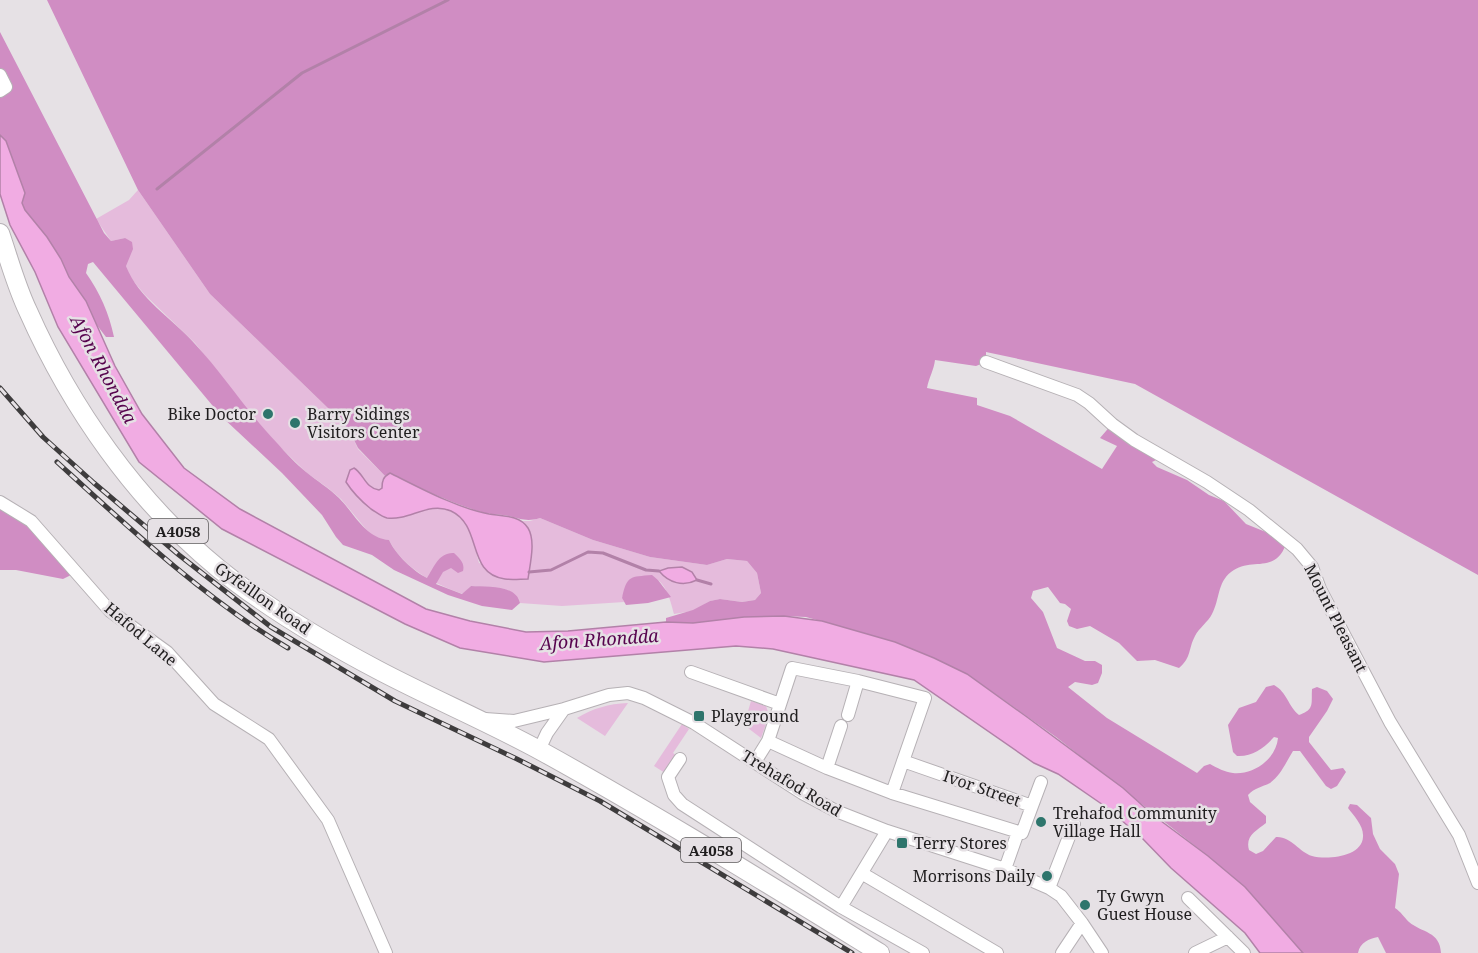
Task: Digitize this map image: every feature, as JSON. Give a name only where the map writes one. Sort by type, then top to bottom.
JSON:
[{"type":"main road","name":"Gyfeillon Road","points":[[0,233],[26,307],[58,372],[95,431],[132,482],[157,510],[219,568],[294,621],[378,670],[539,750]]},
{"type":"main road","name":"A4058","points":[[539,750],[642,809],[880,953]]},
{"type":"street","points":[[0,75],[6,87],[0,92]]},
{"type":"street","name":"Mount Pleasant","points":[[986,363],[1077,395],[1134,440],[1207,482],[1249,510],[1297,549],[1312,567],[1320,589],[1390,722],[1459,835],[1478,883]]},
{"type":"street","name":"Hafod Lane","points":[[0,502],[31,521],[110,611],[167,652],[214,704],[269,739],[328,820],[386,953]]},
{"type":"street","points":[[755,762],[768,741],[792,668],[858,681],[925,698],[892,793]]},
{"type":"street","points":[[691,672],[780,704]]},
{"type":"street","points":[[827,768],[858,681]]},
{"type":"street","name":"Trehafod Road","points":[[472,718],[514,722],[609,695],[628,693],[659,704],[802,793],[836,811],[887,831],[1005,869],[1049,888],[1061,896],[1102,953]]},
{"type":"street","points":[[539,750],[547,733],[564,709]]},
{"type":"street","points":[[768,741],[827,768],[892,793],[1020,832]]},
{"type":"street","points":[[680,759],[668,777],[674,795],[682,804],[841,907],[923,953]]},
{"type":"street","name":"Ivor Street","points":[[903,761],[1032,806],[1005,869]]},
{"type":"street","points":[[1032,806],[1041,782]]},
{"type":"street","points":[[1049,888],[1074,824]]},
{"type":"street","points":[[841,907],[887,831]]},
{"type":"street","points":[[862,874],[997,953]]},
{"type":"street","points":[[1188,898],[1244,953]]},
{"type":"street","points":[[1062,953],[1082,923]]},
{"type":"street","points":[[1195,953],[1227,937]]},
{"type":"shaded area","points":[[47,0],[1478,0],[1478,575],[1135,384],[986,352],[986,362],[976,366],[935,360],[927,388],[977,398],[977,405],[1010,416],[1102,469],[1117,446],[1100,438],[1112,424],[1162,457],[1152,462],[1157,467],[1187,480],[1209,495],[1224,501],[1246,524],[1276,536],[1286,544],[1276,559],[1239,567],[1226,576],[1212,614],[1197,633],[1188,656],[1179,668],[1155,660],[1137,661],[1119,643],[1090,626],[1077,629],[1069,626],[1067,621],[1071,609],[1060,603],[1048,587],[1033,591],[1031,598],[1043,612],[1057,648],[1085,661],[1095,661],[1102,665],[1098,683],[1092,685],[1075,682],[1068,687],[1107,718],[1197,773],[1210,764],[1227,772],[1249,771],[1263,764],[1273,753],[1278,738],[1274,737],[1253,753],[1237,756],[1233,752],[1228,725],[1239,708],[1256,702],[1266,687],[1274,685],[1278,688],[1299,715],[1310,708],[1312,689],[1317,687],[1327,691],[1333,699],[1309,737],[1309,742],[1331,770],[1343,768],[1346,772],[1337,786],[1331,789],[1326,786],[1300,751],[1293,751],[1274,780],[1248,795],[1250,802],[1266,816],[1266,823],[1250,837],[1249,850],[1256,854],[1263,851],[1276,837],[1281,837],[1312,856],[1326,858],[1350,853],[1357,849],[1363,837],[1360,825],[1348,808],[1350,804],[1357,805],[1371,818],[1373,834],[1380,849],[1395,864],[1399,874],[1395,908],[1414,926],[1434,936],[1441,953],[1386,953],[1378,937],[1363,944],[1358,953],[1303,953],[1245,887],[1056,737],[967,674],[895,642],[806,617],[784,616],[693,623],[666,622],[666,618],[693,610],[710,601],[755,600],[761,593],[757,573],[747,561],[727,559],[707,565],[650,557],[593,540],[540,518],[524,520],[506,515],[488,514],[390,474],[385,476],[358,448],[349,430],[330,410],[210,294],[138,190]]},
{"type":"shaded area","points":[[0,32],[104,233],[111,241],[125,238],[132,242],[133,249],[126,266],[132,278],[147,298],[206,356],[266,431],[299,466],[339,498],[367,530],[373,535],[389,540],[400,557],[422,575],[427,578],[444,555],[454,553],[463,563],[463,571],[458,573],[451,568],[443,572],[436,584],[462,594],[471,586],[500,588],[513,592],[520,603],[512,610],[482,606],[448,595],[394,570],[372,555],[343,545],[322,515],[282,473],[222,417],[93,262],[88,264],[86,273],[107,311],[114,337],[106,337],[96,324],[86,301],[69,277],[61,259],[22,203],[25,193],[6,142],[0,135]]},
{"type":"shaded area","points":[[138,190],[210,294],[330,410],[349,430],[358,449],[385,476],[382,488],[379,490],[368,485],[361,474],[346,482],[420,511],[439,507],[452,512],[464,521],[471,533],[479,563],[528,578],[532,548],[529,534],[520,521],[540,518],[593,540],[650,557],[707,565],[727,559],[747,561],[757,573],[761,593],[755,600],[742,602],[720,599],[710,601],[693,611],[674,614],[665,588],[651,576],[644,576],[622,597],[624,602],[562,606],[520,603],[519,599],[505,589],[471,586],[463,594],[420,574],[402,559],[389,540],[370,534],[341,499],[307,473],[277,444],[195,343],[145,295],[130,277],[126,266],[125,238],[111,241],[96,219],[129,200]]},
{"type":"shaded area","points":[[0,505],[18,516],[73,574],[63,579],[16,570],[0,570]]},
{"type":"shaded area","points":[[652,575],[671,597],[648,603],[626,605],[622,598],[628,581],[634,577]]},
{"type":"shaded area","points":[[751,701],[766,706],[769,715],[761,738],[744,725]]},
{"type":"shaded area","points":[[628,703],[605,736],[577,718],[601,707]]},
{"type":"shaded area","points":[[682,724],[689,729],[673,753],[677,756],[665,773],[654,766]]},
{"type":"water","name":"Afon Rhondda","points":[[0,135],[6,141],[25,193],[22,203],[25,210],[47,237],[69,277],[86,301],[115,366],[142,414],[184,468],[240,509],[426,609],[470,621],[526,632],[784,616],[822,621],[895,642],[934,658],[967,674],[1123,788],[1153,815],[1245,887],[1303,953],[1260,953],[1245,933],[1106,807],[1058,774],[1034,763],[914,680],[773,649],[736,646],[544,662],[460,648],[405,624],[222,529],[139,462],[58,327],[35,272],[10,225],[0,194]]},
{"type":"water","points":[[354,468],[374,489],[382,488],[383,479],[390,473],[464,507],[510,517],[525,524],[532,539],[528,579],[505,579],[493,575],[485,568],[479,559],[467,527],[461,518],[451,511],[435,508],[403,517],[387,518],[371,509],[346,482],[350,470]]},
{"type":"water","points":[[682,567],[692,572],[697,580],[677,583],[659,571],[668,568]]},
{"type":"waterway","points":[[157,189],[302,73],[448,0]]},
{"type":"waterway","points":[[529,572],[551,570],[588,552],[603,553],[646,570],[659,571]]},
{"type":"waterway","points":[[697,580],[711,584]]},
{"type":"railway","points":[[0,388],[43,437],[94,483],[179,555],[271,627],[395,701],[600,801],[852,953]]},
{"type":"railway","points":[[57,462],[197,585],[257,629],[288,648]]},
{"type":"place","name":"Bike Doctor","points":[[268,414]]},
{"type":"place","name":"Barry Sidings Visitors Center","points":[[295,423]]},
{"type":"place","name":"Playground","points":[[699,716]]},
{"type":"place","name":"Trehafod Community Village Hall","points":[[1041,822]]},
{"type":"place","name":"Terry Stores","points":[[902,843]]},
{"type":"place","name":"Morrisons Daily","points":[[1047,876]]},
{"type":"place","name":"Ty Gwyn Guest House","points":[[1085,905]]}]
